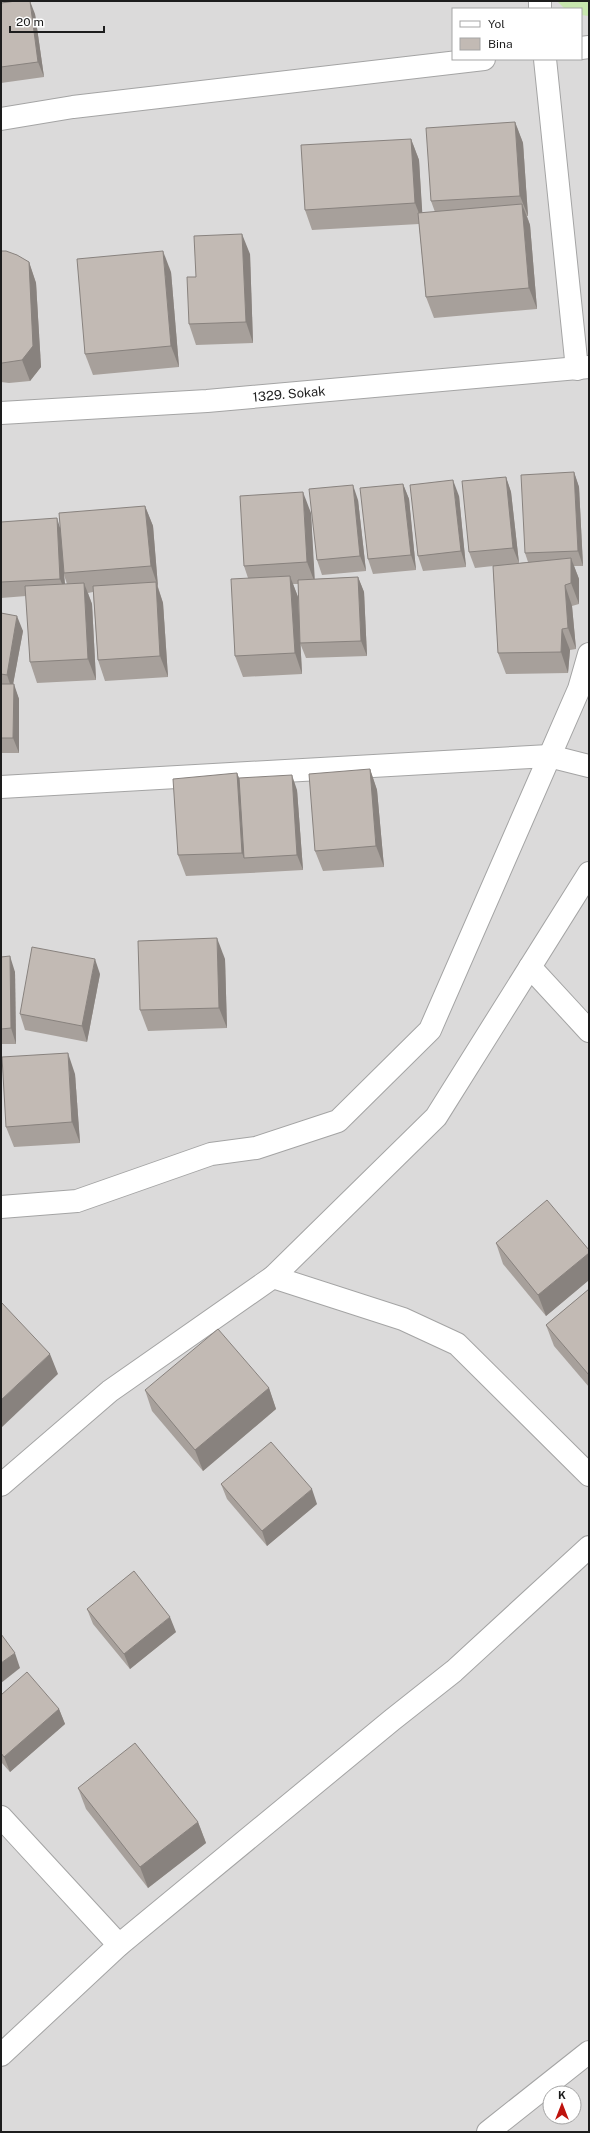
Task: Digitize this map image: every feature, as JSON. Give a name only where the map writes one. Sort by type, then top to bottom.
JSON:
[{"type":"street","points":[[1,119],[73,107],[475,60]]},
{"type":"street","points":[[545,60],[583,368]]},
{"type":"street","name":"1329. Sokak","points":[[1,412],[207,401],[583,368]]},
{"type":"street","points":[[1,1207],[77,1201],[211,1154],[256,1148],[338,1121],[430,1030],[548,756],[579,689],[589,654]]},
{"type":"street","points":[[1,787],[548,756],[589,766]]},
{"type":"street","points":[[1,1485],[110,1391],[274,1277],[436,1117],[589,873]]},
{"type":"street","points":[[530,967],[589,1030]]},
{"type":"street","points":[[274,1277],[403,1319],[457,1344],[589,1475]]},
{"type":"street","points":[[1,2055],[119,1945],[392,1720],[454,1671],[589,1547]]},
{"type":"street","points":[[1,1817],[119,1945]]},
{"type":"street","points":[[494,2131],[589,2052]]},
{"type":"shaded area","points":[[1,1],[589,1],[589,2132],[1,2132]]},
{"type":"green space","points":[[557,1],[589,1],[589,16],[582,15],[582,8],[564,8]]},
{"type":"building","points":[[30,1],[38,62],[1,67],[1,3]]},
{"type":"building","points":[[515,122],[520,196],[431,201],[426,128]]},
{"type":"building","points":[[411,139],[415,203],[305,210],[301,145]]},
{"type":"building","points":[[522,204],[529,288],[426,297],[418,213]]},
{"type":"building","points":[[242,234],[246,322],[189,324],[187,277],[196,277],[194,236]]},
{"type":"building","points":[[1,251],[6,251],[17,255],[29,262],[33,346],[22,360],[2,363],[1,362]]},
{"type":"building","points":[[163,251],[171,346],[85,354],[77,259]]},
{"type":"building","points":[[574,472],[578,551],[525,553],[521,475]]},
{"type":"building","points":[[506,477],[513,548],[469,552],[462,481]]},
{"type":"building","points":[[453,480],[461,551],[418,556],[410,485]]},
{"type":"building","points":[[403,484],[411,555],[368,559],[360,488]]},
{"type":"building","points":[[353,485],[360,556],[317,560],[309,489]]},
{"type":"building","points":[[303,492],[307,562],[244,566],[240,496]]},
{"type":"building","points":[[145,506],[151,566],[64,573],[59,513]]},
{"type":"building","points":[[57,518],[60,579],[1,582],[1,522]]},
{"type":"building","points":[[571,558],[571,583],[565,585],[568,628],[562,629],[561,652],[498,653],[493,566]]},
{"type":"building","points":[[290,576],[295,653],[235,656],[231,579]]},
{"type":"building","points":[[358,577],[361,641],[300,643],[298,580]]},
{"type":"building","points":[[156,582],[160,656],[98,660],[93,586]]},
{"type":"building","points":[[84,583],[88,659],[30,662],[25,586]]},
{"type":"building","points":[[1,613],[17,616],[7,675],[1,674]]},
{"type":"building","points":[[1,684],[14,684],[13,738],[1,738]]},
{"type":"building","points":[[370,769],[376,846],[315,851],[309,774]]},
{"type":"building","points":[[237,773],[242,853],[178,855],[173,779]]},
{"type":"building","points":[[292,775],[297,855],[244,858],[239,778]]},
{"type":"building","points":[[217,938],[219,1008],[140,1010],[138,941]]},
{"type":"building","points":[[32,947],[95,959],[82,1026],[20,1014]]},
{"type":"building","points":[[10,956],[11,1028],[1,1029],[1,957]]},
{"type":"building","points":[[68,1053],[72,1122],[6,1127],[2,1057]]},
{"type":"building","points":[[547,1200],[589,1250],[589,1253],[538,1295],[496,1243]]},
{"type":"building","points":[[589,1289],[589,1375],[546,1325]]},
{"type":"building","points":[[1,1302],[50,1354],[1,1400]]},
{"type":"building","points":[[218,1329],[269,1388],[195,1450],[145,1390]]},
{"type":"building","points":[[271,1442],[312,1489],[262,1531],[221,1484]]},
{"type":"building","points":[[134,1571],[170,1617],[124,1654],[87,1609]]},
{"type":"building","points":[[1,1634],[15,1653],[1,1663]]},
{"type":"building","points":[[27,1672],[59,1709],[4,1757],[1,1753],[1,1695]]},
{"type":"building","points":[[135,1743],[198,1822],[140,1867],[78,1788]]}]
